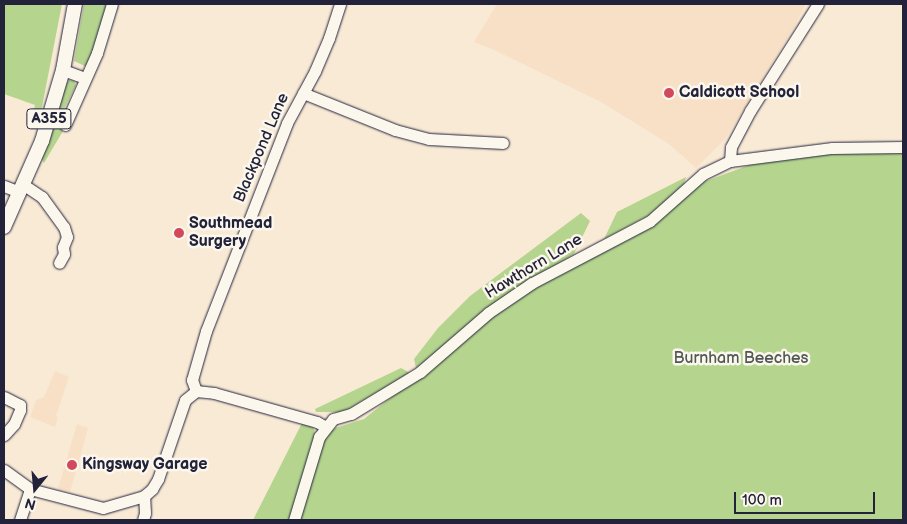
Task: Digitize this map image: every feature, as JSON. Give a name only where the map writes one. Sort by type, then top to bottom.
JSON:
[{"type":"main road","name":"A355","points":[[4,227],[42,141],[63,70],[75,4]]},
{"type":"street","points":[[65,125],[97,54],[112,4]]},
{"type":"street","name":"Blackpond Lane","points":[[196,391],[192,380],[206,331],[262,187],[288,124],[329,38],[340,4]]},
{"type":"street","points":[[730,161],[731,147],[750,111],[818,4]]},
{"type":"street","points":[[63,70],[85,78]]},
{"type":"street","points":[[303,93],[395,130],[429,139],[503,143]]},
{"type":"street","name":"Hawthorn Lane","points":[[326,427],[334,419],[351,414],[420,372],[488,314],[532,283],[650,221],[703,174],[730,161],[832,148],[903,147]]},
{"type":"street","points":[[4,186],[22,189],[42,197],[64,227],[67,237],[63,247],[64,254],[59,263]]},
{"type":"street","points":[[4,470],[30,489],[103,508],[144,496],[152,489],[158,478],[186,400],[196,391],[214,392],[317,422],[326,427],[319,437],[294,520]]},
{"type":"street","points":[[4,397],[20,405],[20,410],[14,424],[4,435]]},
{"type":"street","points":[[20,520],[30,489]]},
{"type":"street","points":[[142,520],[145,513],[144,496]]},
{"type":"shaded area","name":"Caldicott School","points":[[497,4],[806,4],[793,29],[726,138],[696,168],[669,144],[601,102],[474,42]]},
{"type":"shaded area","points":[[55,371],[69,377],[56,416],[58,417],[55,427],[30,417],[36,400],[44,397]]},
{"type":"shaded area","points":[[77,424],[88,428],[70,492],[58,489]]},
{"type":"green space","points":[[4,4],[62,4],[41,112],[34,109],[35,105],[4,94]]},
{"type":"green space","points":[[84,4],[109,4],[87,67],[74,61]]},
{"type":"green space","points":[[69,80],[74,81],[76,85],[62,113],[61,127],[63,131],[44,163],[41,158],[65,84]]},
{"type":"green space","name":"Burnham Beeches","points":[[903,150],[903,520],[300,520],[324,436],[332,429],[364,419],[505,306],[701,183],[752,164],[833,152]]},
{"type":"green space","points":[[686,177],[684,184],[651,214],[604,239],[617,212]]},
{"type":"green space","points":[[581,213],[590,221],[574,254],[500,300],[416,368],[414,359],[438,328],[470,296]]},
{"type":"green space","points":[[401,368],[410,373],[343,412],[316,412],[315,409]]},
{"type":"green space","points":[[302,423],[312,425],[316,435],[292,520],[253,520]]},
{"type":"place","name":"Caldicott School","points":[[669,93]]},
{"type":"place","name":"Southmead Surgery","points":[[179,233]]},
{"type":"place","name":"Kingsway Garage","points":[[72,465]]}]
